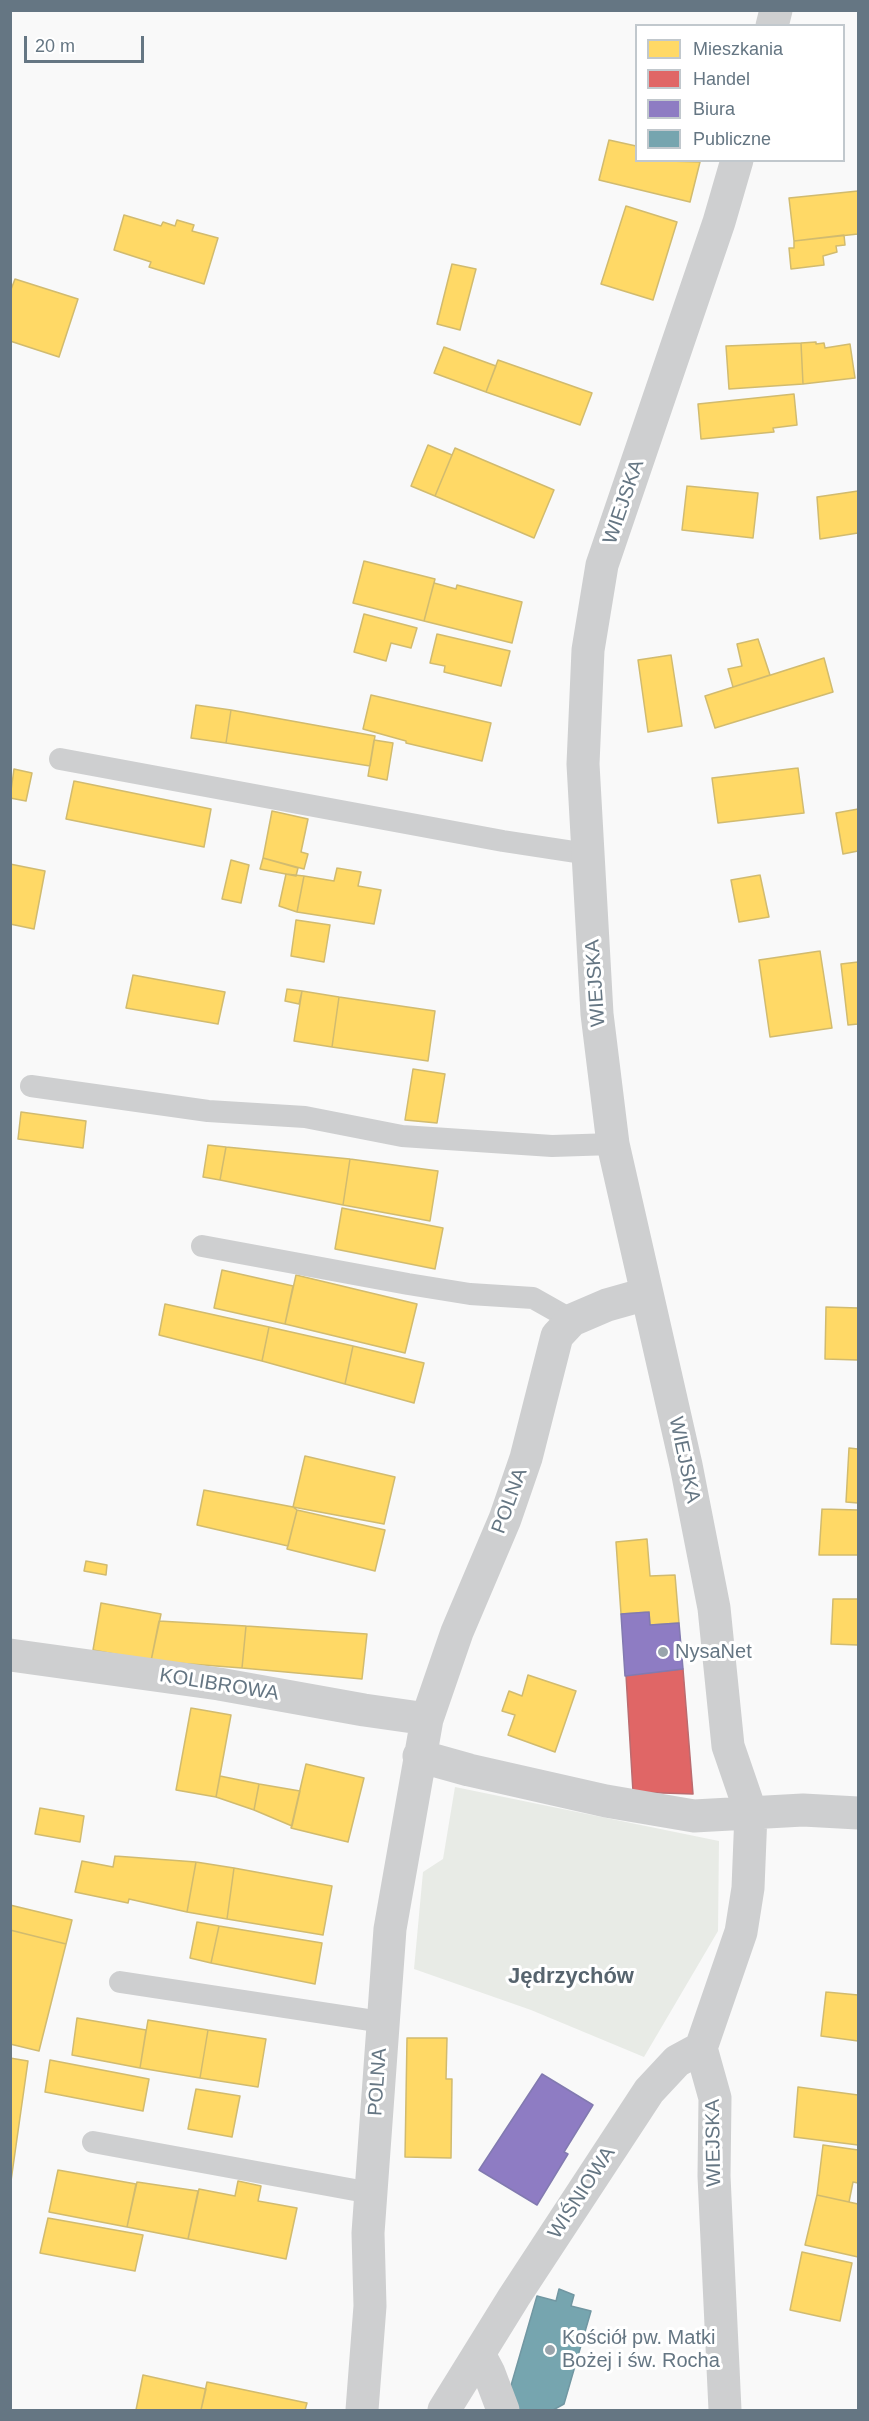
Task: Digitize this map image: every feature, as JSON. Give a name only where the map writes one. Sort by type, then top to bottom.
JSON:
[{"type":"street","name":"WIEJSKA","points":[[725,2410],[714,2176],[715,2098],[701,2048],[741,1932],[748,1888],[751,1813],[728,1746],[714,1608],[686,1465],[613,1144],[597,1014],[583,764],[587,662],[602,565],[719,222],[736,162]]},
{"type":"street","name":"POLNA","points":[[362,2410],[370,2306],[368,2233],[390,1929],[427,1719],[457,1632],[509,1508],[526,1458],[556,1336],[572,1320],[607,1305],[646,1294]]},
{"type":"street","name":"KOLIBROWA","points":[[10,1655],[219,1684],[427,1719]]},
{"type":"street","points":[[419,1756],[606,1801],[694,1816],[802,1810],[858,1813]]},
{"type":"street","name":"WIŚNIOWA","points":[[444,2410],[649,2091],[677,2061],[701,2048]]},
{"type":"street","points":[[478,2354],[489,2373],[503,2410]]},
{"type":"lane","points":[[60,759],[503,841],[588,854]]},
{"type":"lane","points":[[31,1086],[208,1111],[304,1117],[402,1136],[552,1146],[613,1144]]},
{"type":"lane","points":[[202,1246],[408,1284],[471,1293],[533,1298],[572,1320]]},
{"type":"lane","points":[[120,1982],[382,2022]]},
{"type":"lane","points":[[93,2142],[371,2193]]},
{"type":"shaded area","points":[[455,1787],[719,1841],[718,1931],[644,2057],[531,2010],[414,1969],[423,1872],[443,1859]]},
{"type":"building: Mieszkania","points":[[609,140],[635,146],[635,162],[700,162],[690,202],[599,180]]},
{"type":"building: Mieszkania","points":[[858,191],[858,234],[794,241],[789,198]]},
{"type":"building: Mieszkania","points":[[626,206],[677,222],[653,300],[601,284]]},
{"type":"building: Mieszkania","points":[[124,215],[161,226],[163,222],[175,226],[177,220],[194,225],[192,231],[218,238],[204,284],[149,267],[151,262],[114,250]]},
{"type":"building: Mieszkania","points":[[844,235],[845,245],[836,246],[837,252],[823,256],[824,265],[791,269],[789,248],[794,248],[794,241]]},
{"type":"building: Mieszkania","points":[[452,264],[476,269],[460,330],[437,324]]},
{"type":"building: Mieszkania","points":[[15,279],[78,299],[59,357],[10,341],[10,292]]},
{"type":"building: Mieszkania","points":[[816,342],[816,344],[824,343],[825,348],[850,344],[855,378],[803,384],[801,343]]},
{"type":"building: Mieszkania","points":[[801,343],[803,384],[729,389],[726,346]]},
{"type":"building: Mieszkania","points":[[444,347],[496,366],[486,392],[434,373]]},
{"type":"building: Mieszkania","points":[[498,360],[592,393],[580,425],[486,392]]},
{"type":"building: Mieszkania","points":[[794,394],[797,425],[773,428],[774,432],[701,439],[698,404]]},
{"type":"building: Mieszkania","points":[[428,445],[452,455],[435,496],[411,486]]},
{"type":"building: Mieszkania","points":[[455,448],[554,490],[534,538],[435,496]]},
{"type":"building: Mieszkania","points":[[687,486],[758,493],[753,538],[682,530]]},
{"type":"building: Mieszkania","points":[[858,491],[858,533],[820,539],[817,497]]},
{"type":"building: Mieszkania","points":[[364,561],[435,579],[424,621],[353,603]]},
{"type":"building: Mieszkania","points":[[434,583],[456,589],[457,585],[522,602],[512,643],[424,621]]},
{"type":"building: Mieszkania","points":[[364,614],[417,628],[411,648],[391,643],[386,661],[354,652]]},
{"type":"building: Mieszkania","points":[[437,634],[510,651],[501,686],[444,672],[445,666],[430,663]]},
{"type":"building: Mieszkania","points":[[758,639],[770,675],[733,687],[728,669],[742,666],[737,644]]},
{"type":"building: Mieszkania","points":[[671,655],[682,726],[648,732],[638,660]]},
{"type":"building: Mieszkania","points":[[824,658],[833,692],[715,728],[705,696]]},
{"type":"building: Mieszkania","points":[[371,695],[491,723],[482,761],[406,743],[406,741],[363,729]]},
{"type":"building: Mieszkania","points":[[196,705],[231,710],[226,743],[191,738]]},
{"type":"building: Mieszkania","points":[[231,710],[375,736],[370,766],[226,743]]},
{"type":"building: Mieszkania","points":[[374,740],[393,743],[387,780],[368,776]]},
{"type":"building: Mieszkania","points":[[798,768],[804,813],[718,823],[712,778]]},
{"type":"building: Mieszkania","points":[[14,769],[32,773],[26,801],[10,798]]},
{"type":"building: Mieszkania","points":[[74,781],[211,809],[204,847],[66,819]]},
{"type":"building: Mieszkania","points":[[858,809],[858,851],[843,854],[836,813]]},
{"type":"building: Mieszkania","points":[[272,811],[308,819],[301,852],[308,854],[304,869],[263,858]]},
{"type":"building: Mieszkania","points":[[263,858],[298,868],[296,876],[260,869]]},
{"type":"building: Mieszkania","points":[[231,860],[249,865],[241,903],[222,899]]},
{"type":"building: Mieszkania","points":[[10,864],[45,871],[34,929],[10,924]]},
{"type":"building: Mieszkania","points":[[337,868],[361,872],[358,886],[381,890],[374,924],[297,912],[304,876],[334,881]]},
{"type":"building: Mieszkania","points":[[286,874],[304,876],[297,912],[279,906]]},
{"type":"building: Mieszkania","points":[[760,875],[769,917],[739,922],[731,880]]},
{"type":"building: Mieszkania","points":[[296,920],[330,925],[324,962],[291,956]]},
{"type":"building: Mieszkania","points":[[820,951],[832,1028],[770,1037],[759,960]]},
{"type":"building: Mieszkania","points":[[858,962],[858,1024],[848,1025],[841,964]]},
{"type":"building: Mieszkania","points":[[133,975],[225,992],[218,1024],[126,1008]]},
{"type":"building: Mieszkania","points":[[287,989],[302,991],[299,1004],[285,1001]]},
{"type":"building: Mieszkania","points":[[302,991],[339,997],[332,1047],[294,1041]]},
{"type":"building: Mieszkania","points":[[339,997],[435,1011],[428,1061],[332,1047]]},
{"type":"building: Mieszkania","points":[[413,1069],[445,1074],[437,1123],[405,1120]]},
{"type":"building: Mieszkania","points":[[21,1112],[86,1121],[83,1148],[18,1139]]},
{"type":"building: Mieszkania","points":[[208,1145],[226,1147],[220,1180],[203,1177]]},
{"type":"building: Mieszkania","points":[[226,1147],[350,1159],[343,1205],[220,1180]]},
{"type":"building: Mieszkania","points":[[350,1159],[438,1171],[430,1221],[343,1205]]},
{"type":"building: Mieszkania","points":[[342,1208],[443,1228],[435,1269],[335,1249]]},
{"type":"building: Mieszkania","points":[[222,1270],[293,1286],[285,1324],[214,1308]]},
{"type":"building: Mieszkania","points":[[296,1275],[417,1304],[405,1353],[285,1324]]},
{"type":"building: Mieszkania","points":[[165,1304],[269,1327],[262,1361],[159,1335]]},
{"type":"building: Mieszkania","points":[[826,1307],[858,1308],[858,1360],[825,1359]]},
{"type":"building: Mieszkania","points":[[269,1327],[353,1346],[345,1384],[262,1361]]},
{"type":"building: Mieszkania","points":[[353,1346],[424,1363],[414,1403],[345,1384]]},
{"type":"building: Mieszkania","points":[[849,1448],[858,1449],[858,1503],[846,1502]]},
{"type":"building: Mieszkania","points":[[305,1456],[395,1477],[384,1524],[293,1507]]},
{"type":"building: Mieszkania","points":[[204,1490],[293,1507],[297,1510],[288,1546],[197,1525]]},
{"type":"building: Mieszkania","points":[[822,1509],[858,1510],[858,1555],[819,1555]]},
{"type":"building: Mieszkania","points":[[297,1510],[385,1530],[375,1571],[287,1549]]},
{"type":"building: Mieszkania","points":[[647,1539],[650,1576],[675,1575],[679,1623],[650,1625],[649,1612],[621,1614],[616,1542]]},
{"type":"building: Mieszkania","points":[[86,1561],[107,1565],[106,1575],[84,1571]]},
{"type":"building: Mieszkania","points":[[833,1599],[858,1599],[858,1645],[831,1644]]},
{"type":"building: Mieszkania","points":[[101,1603],[161,1614],[151,1661],[93,1650]]},
{"type":"building: Mieszkania","points":[[159,1621],[246,1626],[242,1668],[151,1661]]},
{"type":"building: Mieszkania","points":[[246,1626],[367,1634],[362,1679],[242,1668]]},
{"type":"building: Mieszkania","points":[[528,1675],[576,1691],[555,1752],[508,1735],[515,1715],[502,1711],[509,1691],[522,1696]]},
{"type":"building: Mieszkania","points":[[191,1708],[231,1715],[216,1797],[176,1790]]},
{"type":"building: Mieszkania","points":[[306,1764],[364,1778],[348,1842],[291,1828]]},
{"type":"building: Mieszkania","points":[[220,1776],[259,1784],[254,1810],[216,1797]]},
{"type":"building: Mieszkania","points":[[259,1784],[300,1791],[292,1826],[254,1810]]},
{"type":"building: Mieszkania","points":[[40,1808],[84,1816],[80,1842],[35,1834]]},
{"type":"building: Mieszkania","points":[[115,1856],[196,1862],[187,1912],[129,1899],[128,1903],[75,1892],[82,1861],[113,1867]]},
{"type":"building: Mieszkania","points":[[196,1862],[234,1868],[227,1919],[187,1912]]},
{"type":"building: Mieszkania","points":[[234,1868],[332,1886],[323,1935],[227,1919]]},
{"type":"building: Mieszkania","points":[[10,1905],[72,1920],[66,1944],[10,1930]]},
{"type":"building: Mieszkania","points":[[197,1922],[219,1926],[211,1963],[190,1958]]},
{"type":"building: Mieszkania","points":[[219,1926],[322,1943],[315,1984],[211,1963]]},
{"type":"building: Mieszkania","points":[[10,1930],[66,1944],[39,2051],[10,2044]]},
{"type":"building: Mieszkania","points":[[826,1992],[858,1995],[858,2041],[821,2036]]},
{"type":"building: Mieszkania","points":[[77,2018],[146,2030],[140,2068],[72,2055]]},
{"type":"building: Mieszkania","points":[[148,2020],[208,2030],[200,2078],[140,2068]]},
{"type":"building: Mieszkania","points":[[208,2030],[266,2039],[258,2087],[200,2078]]},
{"type":"building: Mieszkania","points":[[407,2038],[447,2038],[446,2079],[452,2079],[451,2158],[405,2157]]},
{"type":"building: Mieszkania","points":[[10,2058],[28,2061],[10,2188]]},
{"type":"building: Mieszkania","points":[[50,2060],[149,2079],[143,2111],[45,2092]]},
{"type":"building: Mieszkania","points":[[798,2087],[858,2095],[858,2145],[794,2137]]},
{"type":"building: Mieszkania","points":[[196,2089],[240,2096],[232,2137],[188,2129]]},
{"type":"building: Mieszkania","points":[[823,2145],[858,2150],[858,2183],[853,2182],[849,2202],[817,2195]]},
{"type":"building: Mieszkania","points":[[58,2170],[136,2184],[127,2227],[49,2212]]},
{"type":"building: Mieszkania","points":[[238,2181],[261,2186],[258,2201],[297,2208],[286,2259],[188,2239],[199,2189],[235,2196]]},
{"type":"building: Mieszkania","points":[[137,2182],[198,2191],[188,2239],[127,2227]]},
{"type":"building: Mieszkania","points":[[817,2195],[858,2204],[858,2257],[805,2245]]},
{"type":"building: Mieszkania","points":[[48,2218],[143,2235],[135,2271],[40,2253]]},
{"type":"building: Mieszkania","points":[[802,2252],[852,2263],[840,2321],[790,2310]]},
{"type":"building: Mieszkania","points":[[143,2375],[206,2389],[201,2410],[136,2410]]},
{"type":"building: Mieszkania","points":[[207,2382],[307,2403],[305,2410],[201,2410]]},
{"type":"building: Handel","points":[[683,1669],[693,1794],[633,1792],[626,1675]]},
{"type":"building: Biura","points":[[649,1612],[650,1625],[679,1623],[683,1669],[625,1676],[621,1614]]},
{"type":"building: Biura","points":[[542,2074],[593,2105],[564,2152],[568,2154],[537,2205],[479,2170]]},
{"type":"building: Publiczne","name":"Kościół pw. Matki Bożej i św. Rocha","points":[[559,2289],[574,2295],[571,2306],[591,2311],[564,2404],[553,2410],[516,2410],[510,2389],[537,2296],[556,2301]]},
{"type":"place","name":"NysaNet","points":[[663,1652]]},
{"type":"place","name":"Kościół pw. Matki Bożej i św. Rocha","points":[[550,2350]]},
{"type":"district","name":"Jędrzychów","points":[[571,1977]]}]
